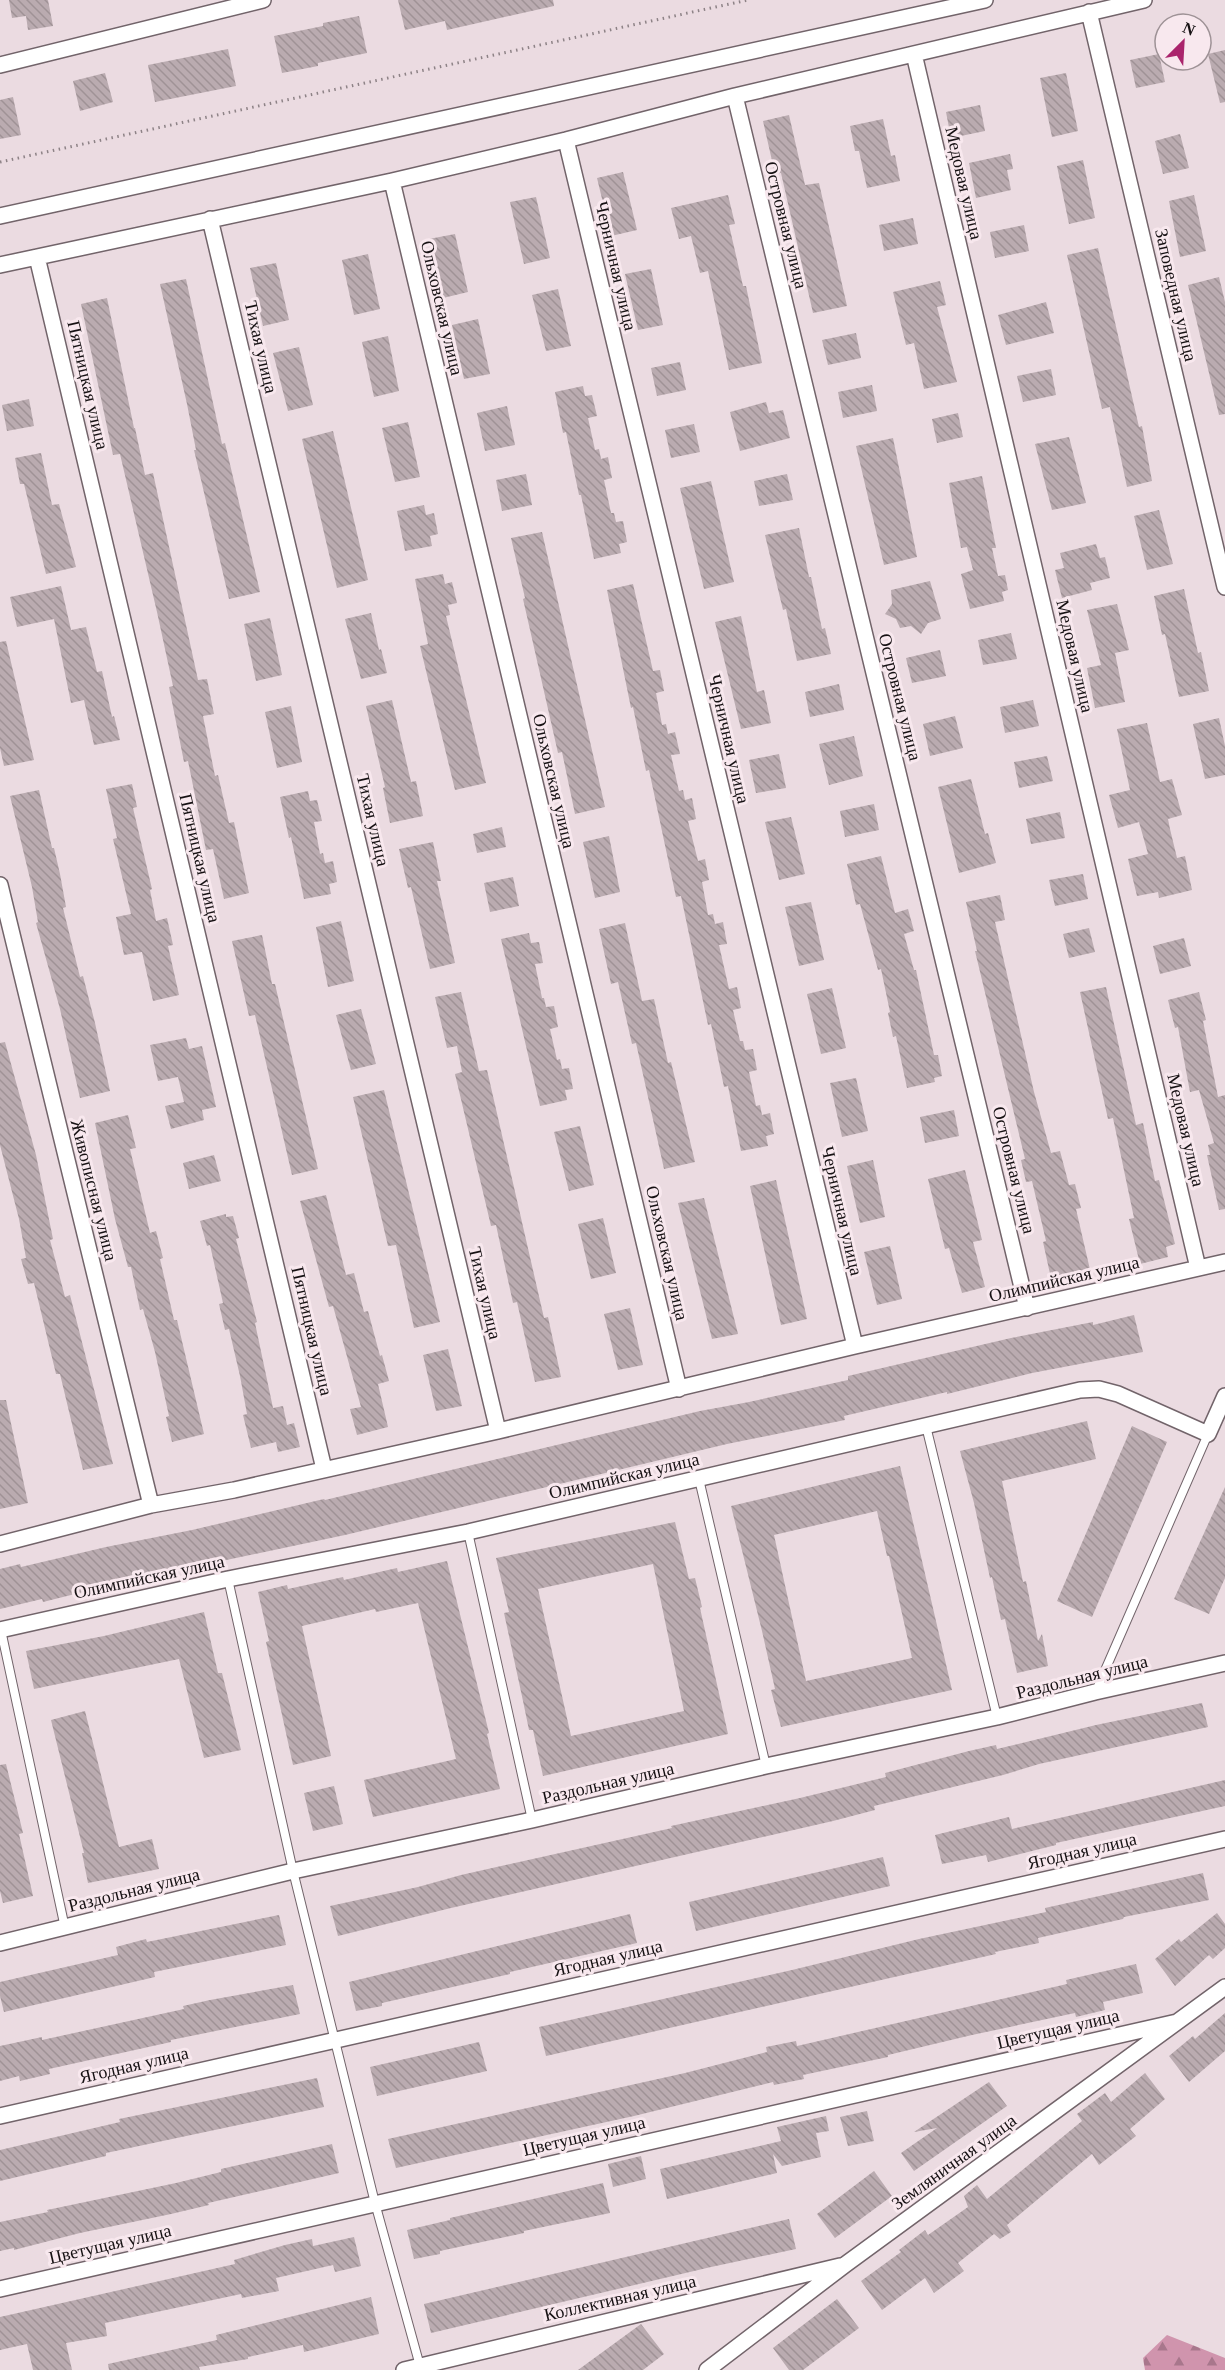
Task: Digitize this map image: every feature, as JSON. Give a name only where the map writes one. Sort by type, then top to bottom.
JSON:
[{"type":"street","points":[[0,65],[263,0]]},
{"type":"street","points":[[0,216],[985,0]]},
{"type":"street","points":[[0,265],[392,181],[566,140],[735,96],[1144,0]]},
{"type":"street","name":"Заповедная улица","points":[[1089,12],[1225,587]]},
{"type":"street","name":"Медовая улица","points":[[914,54],[1198,1268]]},
{"type":"street","name":"Островная улица","points":[[735,96],[1027,1308]]},
{"type":"street","name":"Черничная улица","points":[[566,140],[855,1346]]},
{"type":"street","name":"Ольховская улица","points":[[392,181],[679,1389]]},
{"type":"street","name":"Тихая улица","points":[[210,219],[498,1431]]},
{"type":"street","name":"Пятницкая улица","points":[[37,256],[324,1469]]},
{"type":"street","name":"Живописная улица","points":[[0,885],[151,1505]]},
{"type":"street","name":"Олимпийская улица","points":[[0,1544],[151,1505],[498,1431],[855,1346],[1225,1262]]},
{"type":"street","name":"Олимпийская улица","points":[[0,1630],[228,1579],[468,1532],[1080,1390],[1099,1389],[1118,1394],[1208,1434]]},
{"type":"street","points":[[1208,1434],[1225,1396]]},
{"type":"street","name":"Раздольная улица","points":[[0,1943],[293,1871],[532,1820],[766,1766],[997,1718],[1095,1692],[1225,1663]]},
{"type":"street","name":"Ягодная улица","points":[[0,2116],[1225,1839]]},
{"type":"street","name":"Земляничная улица","points":[[707,2370],[846,2264],[1225,1987]]},
{"type":"street","name":"Цветущая улица","points":[[0,2289],[1177,2022]]},
{"type":"street","name":"Коллективная улица","points":[[404,2370],[846,2264]]},
{"type":"lane","points":[[926,1426],[997,1718]]},
{"type":"lane","points":[[1095,1692],[1208,1434]]},
{"type":"lane","points":[[699,1479],[766,1766]]},
{"type":"lane","points":[[468,1532],[532,1820]]},
{"type":"lane","points":[[228,1579],[293,1871],[375,2203],[420,2366]]},
{"type":"lane","points":[[0,1630],[65,1928]]},
{"type":"path","points":[[0,162],[748,0]]},
{"type":"green space","points":[[1167,2335],[1225,2358],[1225,2370],[1145,2370],[1143,2358]]},
{"type":"building","points":[[9,0],[48,0],[53,26],[28,30],[26,16],[12,18]]},
{"type":"building","points":[[398,0],[553,0],[554,6],[447,30],[445,21],[405,30]]},
{"type":"building","points":[[359,16],[367,53],[282,73],[274,36]]},
{"type":"building","points":[[228,49],[236,86],[155,102],[148,65]]},
{"type":"building","points":[[1225,50],[1225,102],[1220,103],[1212,72],[1213,53]]},
{"type":"building","points":[[1153,55],[1153,72],[1163,72],[1165,82],[1136,88],[1130,60]]},
{"type":"building","points":[[105,73],[113,102],[80,111],[73,81]]},
{"type":"building","points":[[1066,73],[1078,131],[1052,137],[1040,78]]},
{"type":"building","points":[[13,97],[21,135],[0,139],[0,100]]},
{"type":"building","points":[[980,105],[985,131],[951,138],[946,112]]},
{"type":"building","points":[[789,115],[805,185],[819,183],[847,306],[813,313],[781,173],[775,174],[763,121]]},
{"type":"building","points":[[883,119],[891,156],[895,155],[900,181],[867,188],[859,151],[855,151],[850,126]]},
{"type":"building","points":[[1180,134],[1189,168],[1163,174],[1155,141]]},
{"type":"building","points":[[1010,154],[1013,169],[1007,170],[1011,190],[976,198],[969,163]]},
{"type":"building","points":[[1083,160],[1095,218],[1069,224],[1057,166]]},
{"type":"building","points":[[623,172],[637,230],[611,236],[597,178]]},
{"type":"building","points":[[728,195],[735,224],[729,225],[743,286],[746,286],[762,363],[729,370],[708,271],[700,273],[691,236],[679,239],[671,208]]},
{"type":"building","points":[[1194,195],[1206,251],[1180,257],[1169,201]]},
{"type":"building","points":[[536,197],[550,258],[524,264],[510,202]]},
{"type":"building","points":[[913,218],[918,244],[884,251],[879,225]]},
{"type":"building","points":[[1024,225],[1029,251],[995,258],[990,232]]},
{"type":"building","points":[[455,234],[468,292],[443,298],[429,239]]},
{"type":"building","points":[[1098,248],[1139,427],[1142,426],[1152,481],[1127,487],[1110,407],[1102,409],[1067,255]]},
{"type":"building","points":[[368,254],[380,309],[354,315],[342,260]]},
{"type":"building","points":[[276,263],[289,320],[263,326],[250,268]]},
{"type":"building","points":[[651,269],[663,325],[638,330],[625,274]]},
{"type":"building","points":[[1219,277],[1225,302],[1225,414],[1219,415],[1188,285]]},
{"type":"building","points":[[186,279],[222,444],[225,443],[260,592],[229,599],[194,450],[196,450],[187,404],[160,284]]},
{"type":"building","points":[[940,281],[946,305],[937,307],[957,382],[924,389],[914,343],[906,345],[893,292]]},
{"type":"building","points":[[558,289],[571,346],[546,351],[532,295]]},
{"type":"building","points":[[107,298],[145,475],[153,473],[198,680],[207,679],[214,714],[203,716],[215,776],[218,775],[229,823],[234,822],[249,893],[224,899],[213,849],[206,850],[188,761],[184,762],[169,687],[173,686],[157,612],[120,454],[113,455],[81,304]]},
{"type":"building","points":[[1046,302],[1054,333],[1006,345],[998,315]]},
{"type":"building","points":[[478,319],[490,374],[464,379],[452,325]]},
{"type":"building","points":[[856,333],[861,358],[828,365],[822,340]]},
{"type":"building","points":[[388,336],[399,391],[374,397],[362,342]]},
{"type":"building","points":[[299,347],[313,405],[288,411],[273,353]]},
{"type":"building","points":[[680,362],[686,390],[657,396],[651,368]]},
{"type":"building","points":[[1051,369],[1056,395],[1023,402],[1017,376]]},
{"type":"building","points":[[872,385],[877,411],[843,418],[838,392]]},
{"type":"building","points":[[583,386],[585,396],[592,395],[597,416],[588,418],[595,450],[599,449],[601,459],[608,457],[612,478],[604,480],[611,513],[614,513],[616,522],[623,521],[627,542],[619,544],[621,553],[594,559],[581,495],[579,495],[566,432],[563,433],[555,392]]},
{"type":"building","points":[[29,399],[34,426],[7,431],[2,405]]},
{"type":"building","points":[[766,402],[769,413],[783,410],[790,438],[740,451],[730,412]]},
{"type":"building","points":[[507,406],[515,445],[485,451],[477,413]]},
{"type":"building","points":[[958,413],[963,437],[937,443],[932,419]]},
{"type":"building","points":[[408,422],[420,477],[395,482],[382,428]]},
{"type":"building","points":[[694,424],[700,452],[671,458],[665,430]]},
{"type":"building","points":[[333,431],[368,580],[337,588],[302,439]]},
{"type":"building","points":[[1069,437],[1086,503],[1052,510],[1035,444]]},
{"type":"building","points":[[893,438],[917,557],[884,565],[856,446]]},
{"type":"building","points":[[41,453],[52,505],[59,504],[76,567],[46,574],[24,484],[20,484],[15,458]]},
{"type":"building","points":[[526,474],[532,505],[502,511],[496,480]]},
{"type":"building","points":[[787,474],[793,500],[759,506],[754,481]]},
{"type":"building","points":[[982,476],[996,548],[992,548],[998,576],[1005,575],[1008,590],[1002,592],[1004,601],[970,609],[961,574],[973,570],[967,547],[961,548],[949,483]]},
{"type":"building","points":[[711,481],[734,582],[704,589],[680,488]]},
{"type":"building","points":[[424,505],[426,515],[434,513],[438,534],[430,536],[432,546],[405,551],[397,511]]},
{"type":"building","points":[[1159,510],[1173,564],[1147,570],[1134,516]]},
{"type":"building","points":[[799,528],[822,629],[825,628],[831,654],[797,661],[786,609],[783,610],[765,535]]},
{"type":"building","points":[[542,532],[605,807],[575,814],[562,752],[558,753],[511,538]]},
{"type":"building","points":[[1096,544],[1100,558],[1105,557],[1110,578],[1090,583],[1092,590],[1062,598],[1055,570],[1064,568],[1060,553]]},
{"type":"building","points":[[443,574],[445,584],[452,582],[457,603],[448,605],[450,615],[446,616],[486,783],[455,790],[420,646],[428,644],[415,579]]},
{"type":"building","points":[[930,581],[941,619],[928,623],[921,634],[911,626],[900,628],[896,619],[885,614],[892,604],[891,590]]},
{"type":"building","points":[[633,584],[653,671],[660,670],[664,691],[656,693],[662,725],[666,724],[668,734],[675,732],[680,754],[671,755],[679,791],[683,790],[685,800],[692,798],[696,819],[688,821],[698,861],[705,859],[709,880],[702,882],[708,915],[713,914],[715,924],[723,922],[727,944],[719,945],[729,989],[737,987],[741,1008],[733,1010],[740,1041],[743,1041],[745,1050],[753,1049],[757,1070],[749,1072],[756,1106],[760,1105],[762,1115],[770,1113],[774,1134],[766,1136],[768,1146],[741,1151],[728,1086],[724,1087],[711,1024],[708,1025],[681,896],[676,897],[649,770],[646,771],[633,707],[631,708],[607,590]]},
{"type":"building","points":[[61,586],[71,630],[86,627],[97,672],[102,671],[112,717],[114,716],[120,740],[94,745],[84,700],[71,703],[54,619],[17,627],[10,597]]},
{"type":"building","points":[[1184,589],[1209,691],[1179,697],[1154,596]]},
{"type":"building","points":[[1117,604],[1129,650],[1115,653],[1125,702],[1095,708],[1087,668],[1101,665],[1087,610]]},
{"type":"building","points":[[371,613],[379,650],[381,649],[387,673],[361,679],[345,619]]},
{"type":"building","points":[[741,616],[757,692],[764,690],[771,723],[741,729],[715,622]]},
{"type":"building","points":[[270,618],[282,675],[256,681],[244,624]]},
{"type":"building","points":[[1011,633],[1017,659],[983,665],[978,640]]},
{"type":"building","points":[[6,641],[34,760],[4,766],[0,748],[0,642]]},
{"type":"building","points":[[940,650],[946,676],[912,683],[906,658]]},
{"type":"building","points":[[839,684],[844,710],[810,717],[805,692]]},
{"type":"building","points":[[392,700],[411,782],[416,781],[423,816],[390,823],[383,788],[385,787],[366,706]]},
{"type":"building","points":[[1033,700],[1039,726],[1005,733],[1000,707]]},
{"type":"building","points":[[291,706],[302,762],[277,768],[265,712]]},
{"type":"building","points":[[955,716],[963,748],[930,756],[923,724]]},
{"type":"building","points":[[1219,718],[1225,746],[1225,775],[1205,779],[1193,724]]},
{"type":"building","points":[[1147,723],[1160,782],[1172,779],[1182,815],[1168,819],[1177,858],[1185,856],[1192,890],[1159,898],[1158,892],[1137,896],[1128,859],[1148,854],[1139,822],[1118,828],[1109,795],[1130,790],[1117,729]]},
{"type":"building","points":[[854,736],[863,776],[829,785],[819,744]]},
{"type":"building","points":[[779,754],[786,788],[756,793],[749,760]]},
{"type":"building","points":[[1047,756],[1053,781],[1019,788],[1014,762]]},
{"type":"building","points":[[971,779],[985,834],[988,833],[996,863],[959,873],[938,787]]},
{"type":"building","points":[[132,784],[137,807],[133,808],[152,889],[150,890],[156,921],[167,918],[173,945],[168,946],[179,995],[153,1001],[142,952],[124,955],[116,917],[131,914],[113,839],[117,838],[106,789]]},
{"type":"building","points":[[39,790],[60,874],[66,907],[63,908],[80,977],[83,976],[110,1091],[80,1098],[60,1009],[36,923],[38,922],[32,887],[10,796]]},
{"type":"building","points":[[308,791],[310,801],[317,800],[322,821],[314,822],[320,854],[323,853],[325,863],[333,861],[337,882],[329,884],[331,894],[304,899],[280,797]]},
{"type":"building","points":[[874,804],[879,830],[845,837],[840,811]]},
{"type":"building","points":[[1060,812],[1065,838],[1031,844],[1026,819]]},
{"type":"building","points":[[791,817],[805,874],[779,880],[765,822]]},
{"type":"building","points":[[502,827],[506,847],[477,853],[473,834]]},
{"type":"building","points":[[609,836],[620,892],[595,898],[583,842]]},
{"type":"building","points":[[433,842],[441,881],[437,881],[455,963],[430,969],[411,887],[408,888],[399,849]]},
{"type":"building","points":[[881,856],[895,913],[908,909],[914,931],[904,934],[914,970],[916,970],[934,1055],[938,1055],[942,1076],[934,1078],[935,1082],[907,1088],[896,1036],[893,1037],[881,969],[878,970],[860,904],[856,905],[847,864]]},
{"type":"building","points":[[1083,874],[1088,899],[1055,906],[1049,880]]},
{"type":"building","points":[[513,877],[519,906],[490,912],[484,883]]},
{"type":"building","points":[[1000,895],[1005,920],[995,922],[1034,1092],[1051,1153],[1060,1151],[1069,1185],[1075,1184],[1081,1208],[1076,1209],[1091,1274],[1052,1283],[1043,1242],[1046,1241],[1032,1181],[1026,1182],[1021,1160],[1025,1159],[975,951],[977,951],[966,902]]},
{"type":"building","points":[[811,902],[824,960],[799,966],[785,907]]},
{"type":"building","points":[[341,921],[354,981],[328,987],[316,927]]},
{"type":"building","points":[[625,923],[642,1001],[654,999],[668,1063],[671,1062],[695,1162],[664,1169],[636,1043],[632,1044],[618,982],[611,984],[599,929]]},
{"type":"building","points":[[1089,928],[1095,952],[1069,958],[1063,934]]},
{"type":"building","points":[[529,933],[531,943],[539,942],[543,963],[535,964],[542,998],[544,998],[546,1007],[554,1006],[558,1027],[550,1029],[557,1060],[560,1059],[562,1069],[569,1068],[573,1089],[565,1090],[567,1100],[540,1106],[501,939]]},
{"type":"building","points":[[262,935],[318,1169],[292,1175],[255,1015],[249,1016],[232,941]]},
{"type":"building","points":[[1184,938],[1191,966],[1160,974],[1153,946]]},
{"type":"building","points":[[1106,987],[1136,1125],[1143,1123],[1155,1181],[1159,1180],[1175,1244],[1166,1247],[1168,1257],[1140,1264],[1129,1219],[1134,1218],[1113,1118],[1108,1119],[1080,992]]},
{"type":"building","points":[[832,988],[846,1048],[821,1054],[807,994]]},
{"type":"building","points":[[461,992],[479,1071],[487,1070],[544,1318],[548,1317],[561,1377],[535,1382],[517,1302],[513,1303],[496,1225],[491,1226],[455,1074],[462,1072],[457,1046],[447,1048],[435,997]]},
{"type":"building","points":[[1199,992],[1206,1020],[1203,1021],[1218,1097],[1225,1095],[1225,1209],[1219,1210],[1207,1155],[1210,1155],[1208,1145],[1214,1143],[1199,1090],[1190,1092],[1178,1027],[1175,1028],[1168,1000]]},
{"type":"building","points":[[361,1009],[376,1064],[351,1070],[336,1015]]},
{"type":"building","points":[[186,1038],[189,1049],[202,1046],[216,1107],[202,1110],[204,1120],[171,1129],[165,1106],[184,1102],[178,1077],[158,1081],[150,1045]]},
{"type":"building","points":[[5,1042],[36,1155],[53,1239],[50,1240],[65,1297],[70,1295],[113,1464],[83,1470],[60,1374],[56,1374],[34,1283],[28,1284],[21,1259],[26,1258],[19,1219],[0,1145],[0,1043]]},
{"type":"building","points":[[856,1078],[868,1131],[842,1137],[830,1083]]},
{"type":"building","points":[[384,1090],[440,1322],[414,1328],[396,1245],[388,1246],[353,1097]]},
{"type":"building","points":[[954,1110],[959,1136],[925,1143],[920,1117]]},
{"type":"building","points":[[128,1115],[136,1148],[130,1149],[150,1233],[156,1231],[174,1320],[177,1320],[204,1434],[172,1442],[166,1417],[169,1416],[155,1352],[143,1309],[140,1310],[131,1267],[128,1267],[115,1219],[95,1123]]},
{"type":"building","points":[[580,1126],[594,1185],[569,1191],[554,1132]]},
{"type":"building","points":[[214,1155],[221,1181],[189,1189],[183,1163]]},
{"type":"building","points":[[873,1160],[885,1217],[860,1223],[847,1166]]},
{"type":"building","points":[[965,1170],[982,1240],[973,1242],[985,1287],[962,1293],[949,1248],[945,1249],[928,1179]]},
{"type":"building","points":[[776,1180],[807,1319],[781,1325],[750,1186]]},
{"type":"building","points":[[326,1195],[346,1275],[354,1273],[364,1312],[368,1311],[389,1381],[378,1384],[388,1427],[357,1435],[350,1409],[361,1407],[333,1306],[329,1307],[300,1201]]},
{"type":"building","points":[[704,1198],[738,1334],[712,1339],[678,1203]]},
{"type":"building","points":[[226,1214],[226,1217],[233,1216],[239,1238],[236,1239],[257,1322],[255,1323],[273,1408],[283,1406],[287,1425],[294,1423],[300,1447],[278,1452],[276,1442],[251,1448],[243,1415],[247,1414],[240,1376],[229,1329],[225,1330],[219,1304],[223,1303],[210,1245],[207,1246],[200,1221]]},
{"type":"building","points":[[603,1218],[616,1273],[591,1279],[578,1224]]},
{"type":"building","points":[[890,1246],[902,1299],[877,1305],[864,1252]]},
{"type":"building","points":[[630,1308],[643,1365],[618,1370],[604,1314]]},
{"type":"building","points":[[1134,1315],[1143,1352],[1032,1373],[947,1394],[947,1392],[844,1416],[845,1420],[727,1444],[345,1535],[127,1581],[43,1602],[42,1599],[0,1609],[0,1569],[20,1564],[21,1567],[325,1500],[700,1411],[848,1380],[848,1376],[1011,1338],[1093,1322],[1093,1325]]},
{"type":"building","points":[[448,1349],[462,1406],[436,1411],[423,1355]]},
{"type":"building","points":[[0,1400],[6,1400],[28,1503],[0,1509]]},
{"type":"building","points":[[1087,1421],[1096,1459],[1002,1481],[1023,1582],[1026,1581],[1038,1641],[1042,1634],[1048,1666],[1017,1673],[1005,1619],[1001,1620],[992,1577],[990,1578],[960,1451]]},
{"type":"building","points":[[1132,1426],[1167,1442],[1092,1617],[1057,1601]]},
{"type":"building","points":[[900,1466],[952,1690],[781,1727],[771,1690],[775,1689],[762,1631],[731,1506]],"holes":[[[877,1511],[887,1556],[889,1556],[912,1658],[806,1681],[774,1535]]]},
{"type":"building","points":[[1225,1487],[1225,1578],[1209,1614],[1174,1599]]},
{"type":"building","points":[[675,1522],[689,1579],[695,1578],[728,1734],[543,1776],[533,1730],[529,1730],[504,1613],[509,1612],[496,1558]],"holes":[[[653,1564],[684,1711],[571,1736],[538,1589]]]},
{"type":"building","points":[[447,1561],[489,1733],[487,1734],[500,1789],[373,1817],[364,1780],[456,1759],[418,1603],[376,1612],[375,1609],[302,1626],[331,1756],[293,1765],[266,1642],[269,1641],[258,1592],[287,1585],[288,1589],[343,1577],[344,1580],[397,1568],[398,1572]]},
{"type":"building","points":[[204,1612],[218,1673],[222,1673],[241,1750],[204,1758],[179,1659],[34,1689],[26,1651],[104,1636]]},
{"type":"building","points":[[1202,1703],[1208,1727],[1039,1764],[874,1806],[875,1810],[833,1821],[338,1936],[330,1906],[800,1798],[886,1777],[885,1773],[969,1751],[996,1745],[997,1749]]},
{"type":"building","points":[[85,1711],[119,1847],[152,1839],[159,1869],[88,1883],[82,1853],[84,1853],[51,1720]]},
{"type":"building","points":[[6,1764],[23,1833],[19,1834],[33,1896],[3,1903],[0,1891],[0,1765]]},
{"type":"building","points":[[1225,1780],[1225,1806],[1056,1843],[1056,1845],[988,1862],[986,1855],[942,1864],[935,1835],[1009,1817],[1012,1829]]},
{"type":"building","points":[[334,1786],[343,1824],[313,1831],[304,1793]]},
{"type":"building","points":[[883,1857],[890,1886],[696,1931],[689,1902]]},
{"type":"building","points":[[1203,1873],[1209,1900],[1124,1917],[1038,1938],[1039,1943],[995,1952],[996,1954],[546,2056],[539,2027],[1046,1912],[1045,1908]]},
{"type":"building","points":[[1217,1913],[1225,1924],[1225,1948],[1213,1959],[1209,1955],[1175,1986],[1155,1959],[1179,1939],[1181,1942]]},
{"type":"building","points":[[630,1914],[637,1943],[356,2011],[349,1982]]},
{"type":"building","points":[[279,1915],[286,1945],[154,1972],[155,1977],[4,2012],[0,1996],[0,1982],[118,1955],[116,1947],[146,1939],[147,1942]]},
{"type":"building","points":[[1136,1964],[1143,1993],[1103,2002],[1105,2010],[1076,2017],[1075,2013],[972,2035],[888,2055],[888,2057],[803,2075],[804,2079],[774,2085],[773,2082],[634,2116],[396,2168],[388,2139],[685,2073],[767,2052],[766,2047],[796,2041],[797,2046],[1067,1984],[1066,1980]]},
{"type":"building","points":[[293,1985],[300,2014],[171,2040],[171,2042],[49,2069],[50,2074],[20,2081],[19,2076],[0,2081],[0,2046],[42,2037],[42,2040],[184,2009],[183,2006],[210,2000]]},
{"type":"building","points":[[1225,2013],[1225,2051],[1189,2082],[1169,2056],[1193,2036],[1195,2039]]},
{"type":"building","points":[[479,2042],[487,2071],[377,2096],[370,2067]]},
{"type":"building","points":[[1145,2073],[1165,2099],[1130,2129],[1136,2136],[1099,2165],[1092,2154],[1007,2225],[1011,2232],[1000,2239],[994,2234],[958,2263],[964,2271],[934,2293],[925,2278],[882,2310],[861,2281],[901,2252],[899,2250],[925,2230],[928,2235],[968,2207],[964,2196],[977,2185],[987,2199],[1082,2121],[1077,2114],[1105,2093],[1111,2102]]},
{"type":"building","points":[[317,2078],[324,2107],[106,2153],[106,2156],[0,2181],[0,2150],[120,2122],[119,2119]]},
{"type":"building","points":[[989,2082],[1007,2106],[914,2171],[901,2153],[937,2128],[914,2132]]},
{"type":"building","points":[[867,2111],[874,2141],[848,2146],[840,2117]]},
{"type":"building","points":[[826,2116],[829,2131],[816,2133],[821,2157],[782,2166],[773,2154],[777,2173],[667,2199],[660,2169],[781,2141],[777,2127]]},
{"type":"building","points":[[332,2144],[339,2173],[208,2203],[209,2205],[171,2214],[80,2233],[14,2250],[14,2248],[0,2251],[0,2222],[176,2183],[221,2172],[221,2169]]},
{"type":"building","points":[[641,2156],[646,2179],[613,2187],[608,2164]]},
{"type":"building","points":[[874,2171],[892,2196],[835,2238],[817,2214]]},
{"type":"building","points":[[603,2183],[610,2213],[524,2231],[524,2233],[440,2251],[440,2254],[414,2259],[407,2230]]},
{"type":"building","points":[[789,2219],[796,2249],[431,2333],[424,2304]]},
{"type":"building","points":[[354,2237],[361,2266],[335,2272],[333,2265],[276,2278],[279,2291],[242,2298],[241,2294],[105,2323],[107,2336],[66,2343],[72,2370],[33,2370],[27,2344],[0,2350],[0,2317],[235,2264],[234,2260],[285,2245],[312,2239],[313,2246]]},
{"type":"building","points":[[371,2297],[379,2334],[304,2352],[303,2345],[248,2357],[248,2359],[199,2367],[200,2370],[109,2370],[108,2364],[217,2340],[216,2335]]},
{"type":"building","points":[[837,2299],[859,2328],[803,2370],[789,2370],[773,2348]]},
{"type":"building","points":[[641,2324],[664,2354],[643,2370],[578,2370]]}]
